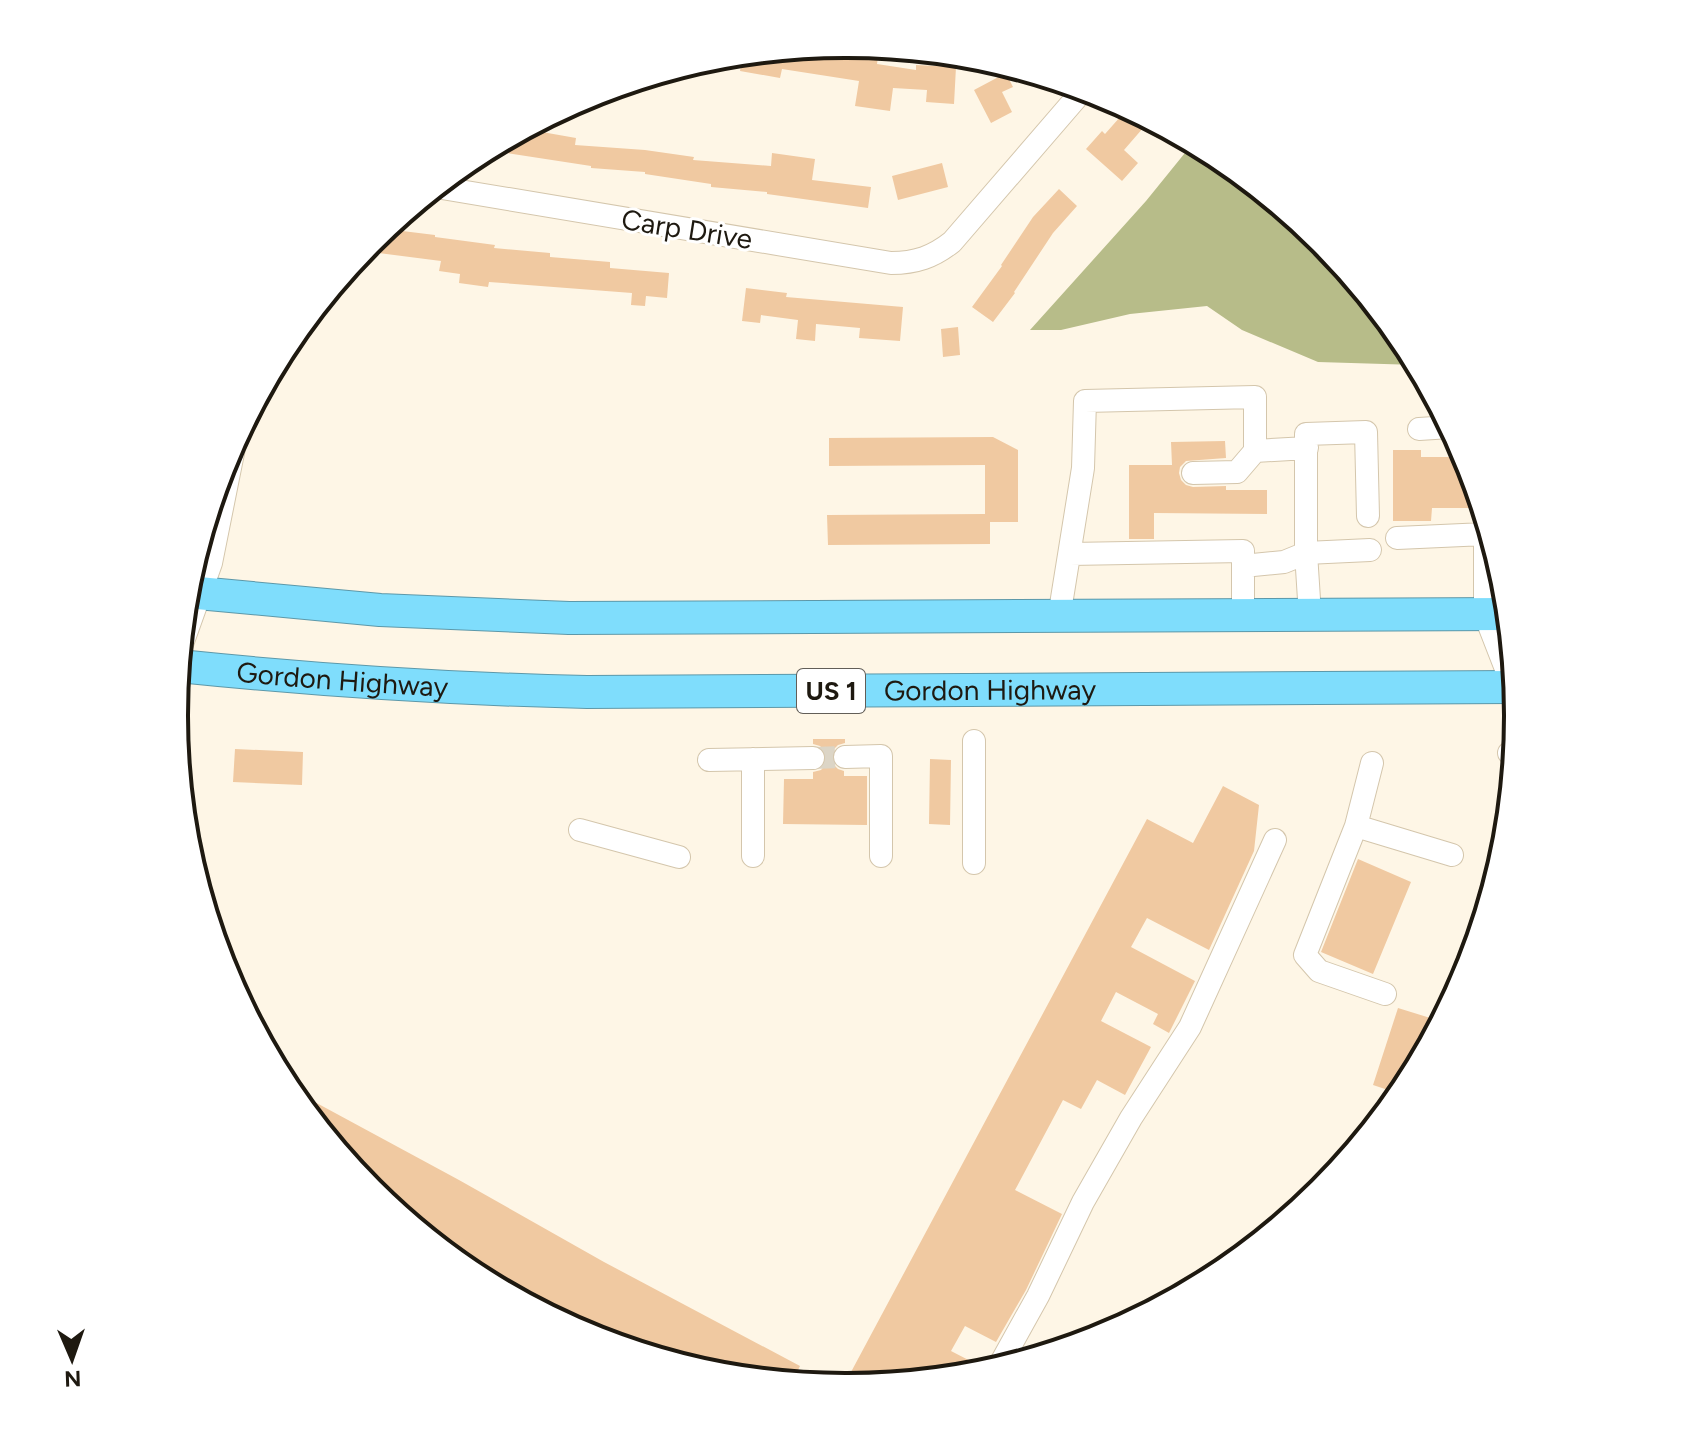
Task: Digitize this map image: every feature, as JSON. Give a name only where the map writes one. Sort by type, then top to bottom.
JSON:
[{"type":"highway","points":[[200,594],[380,610],[569,618],[1496,615]]},
{"type":"highway","name":"Gordon Highway","points":[[190,667],[392,683],[587,692],[1503,687]]},
{"type":"street","name":"Carp Drive","points":[[452,190],[891,263],[916,261],[937,253],[952,242],[1075,100]]},
{"type":"street","points":[[1059,617],[1083,468],[1085,401],[1255,397],[1255,451],[1237,472],[1193,473]]},
{"type":"street","points":[[1419,429],[1437,428]]},
{"type":"street","points":[[1310,615],[1306,553],[1306,434],[1366,432],[1368,516]]},
{"type":"street","points":[[1255,451],[1307,448]]},
{"type":"street","points":[[1397,538],[1476,528]]},
{"type":"street","points":[[204,575],[211,563],[214,536]]},
{"type":"street","points":[[1243,566],[1284,562],[1306,553],[1370,550]]},
{"type":"street","points":[[1070,554],[1243,551],[1243,615]]},
{"type":"street","points":[[974,741],[974,863]]},
{"type":"street","points":[[845,757],[881,756],[881,856]]},
{"type":"street","points":[[709,760],[813,758]]},
{"type":"street","points":[[753,759],[753,856]]},
{"type":"street","points":[[1372,763],[1356,826],[1305,955],[1319,971],[1385,994]]},
{"type":"street","points":[[1356,826],[1452,855]]},
{"type":"street","points":[[580,830],[679,857]]},
{"type":"street","points":[[1006,1353],[1038,1296],[1083,1202],[1131,1118],[1190,1027],[1275,840]]},
{"type":"green space","points":[[1185,153],[1211,169],[1280,221],[1311,251],[1368,315],[1402,365],[1318,362],[1242,330],[1207,306],[1130,314],[1061,330],[1030,330]]},
{"type":"building","points":[[846,58],[878,59],[877,64],[916,70],[916,65],[947,67],[956,68],[954,104],[926,102],[927,90],[893,88],[890,111],[855,106],[859,81],[782,69],[780,78],[740,71],[741,67],[760,64]]},
{"type":"building","points":[[999,76],[1009,78],[1013,87],[1002,92],[1012,112],[991,123],[974,90]]},
{"type":"building","points":[[1119,118],[1142,129],[1124,150],[1138,163],[1122,181],[1086,149],[1102,131],[1105,134]]},
{"type":"building","points":[[543,132],[576,138],[575,145],[645,150],[694,157],[693,160],[771,166],[772,153],[815,159],[812,180],[871,187],[868,208],[767,192],[711,187],[711,184],[645,172],[506,153]]},
{"type":"building","points":[[942,163],[948,187],[898,200],[892,176]]},
{"type":"building","points":[[1059,189],[1077,206],[1053,233],[993,322],[972,307],[1033,217]]},
{"type":"building","points":[[402,231],[495,245],[494,248],[550,253],[550,257],[610,262],[610,268],[669,273],[667,298],[646,296],[645,306],[631,305],[632,293],[489,282],[488,287],[459,283],[460,274],[439,271],[441,261],[379,253]]},
{"type":"building","points":[[746,288],[787,293],[786,297],[903,307],[900,341],[859,338],[860,328],[816,324],[815,341],[796,339],[798,320],[761,315],[760,323],[742,321]]},
{"type":"building","points":[[958,327],[960,355],[943,357],[941,329]]},
{"type":"building","points":[[993,437],[1018,450],[1018,522],[990,522],[990,544],[828,545],[827,515],[985,514],[985,465],[829,466],[829,438]]},
{"type":"building","points":[[1225,441],[1226,458],[1186,461],[1180,467],[1181,480],[1193,487],[1267,490],[1267,514],[1154,513],[1154,539],[1129,539],[1129,465],[1172,465],[1171,442]]},
{"type":"building","points":[[1393,450],[1421,450],[1421,457],[1450,457],[1470,508],[1432,508],[1431,521],[1393,521]]},
{"type":"building","points":[[813,739],[845,739],[845,743],[833,750],[831,758],[838,769],[844,771],[844,776],[867,776],[867,825],[783,824],[784,779],[813,779],[813,772],[821,770],[826,764],[825,751],[813,744]]},
{"type":"building","points":[[235,749],[303,752],[302,785],[233,782]]},
{"type":"building","points":[[930,759],[951,760],[950,825],[929,824]]},
{"type":"building","points":[[1223,786],[1259,805],[1254,851],[1209,950],[1147,918],[1131,947],[1195,981],[1169,1033],[1153,1024],[1158,1014],[1116,992],[1101,1021],[1151,1047],[1125,1095],[1097,1080],[1081,1109],[1063,1100],[1015,1190],[1062,1214],[1026,1290],[996,1342],[965,1326],[951,1351],[970,1361],[889,1372],[851,1373],[1147,819],[1193,843]]},
{"type":"building","points":[[1358,859],[1411,882],[1373,974],[1321,952]]},
{"type":"building","points":[[1398,1008],[1430,1018],[1387,1090],[1373,1085]]},
{"type":"building","points":[[314,1101],[604,1262],[800,1366],[797,1371],[760,1367],[676,1351],[594,1323],[517,1285],[412,1210],[352,1149]]},
{"type":"tunnel","points":[[813,758],[845,757]]}]
